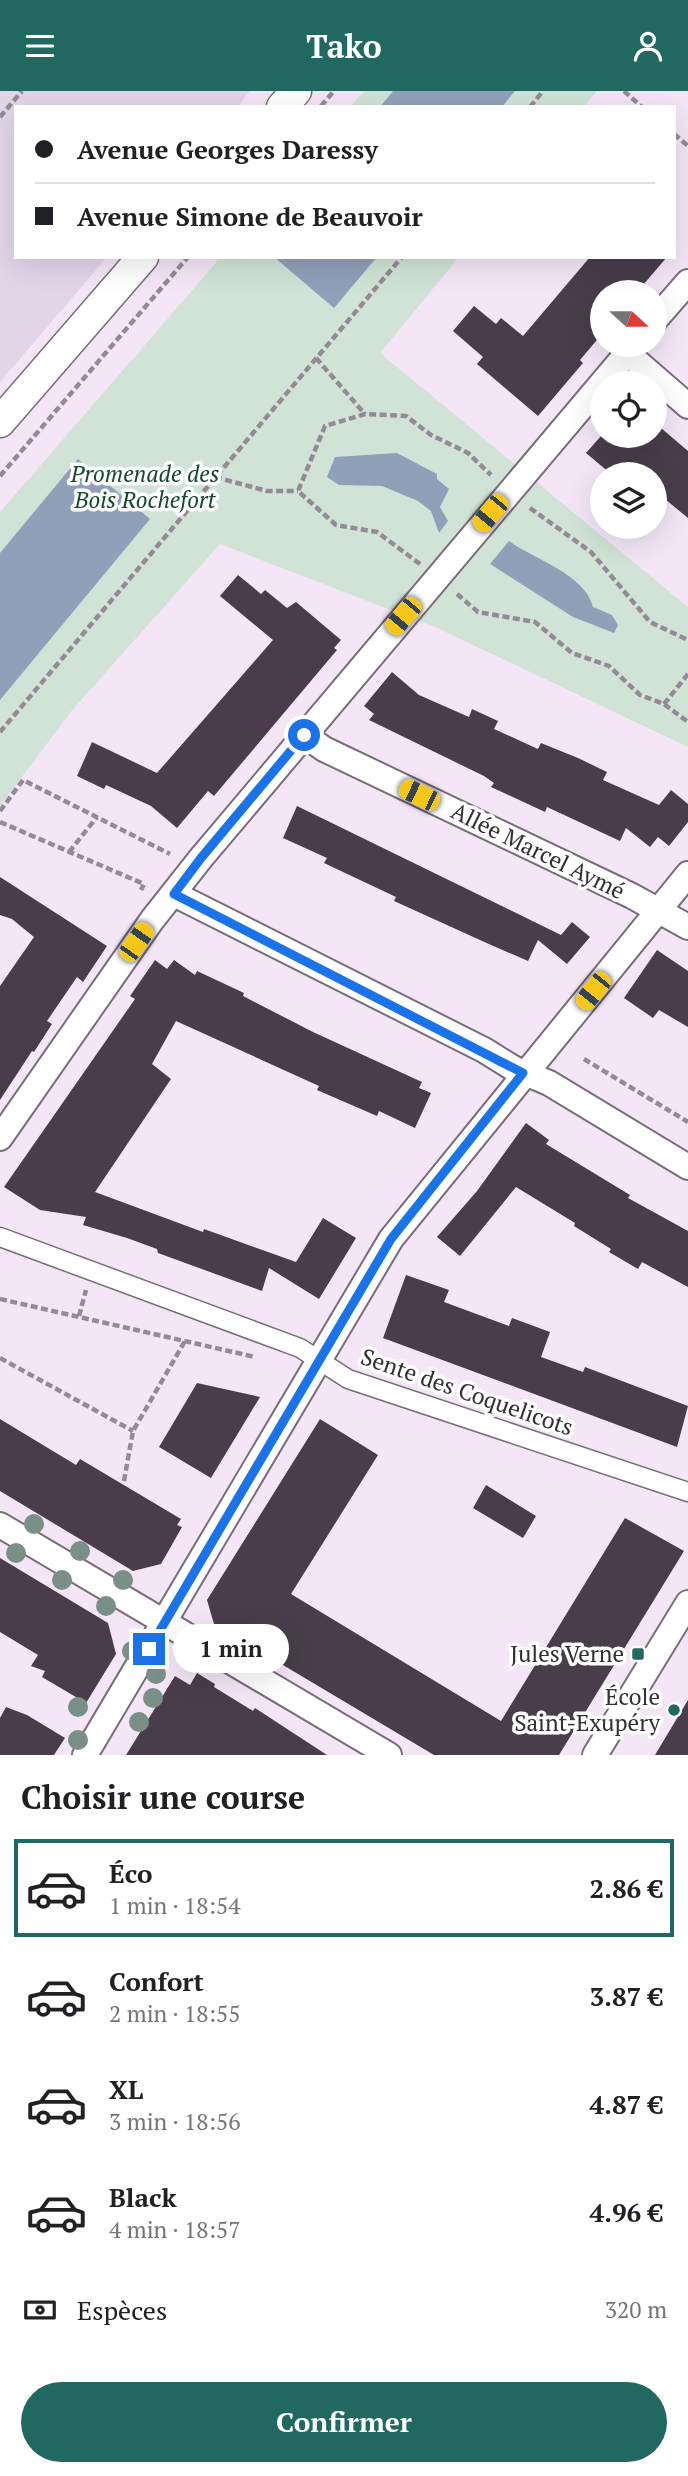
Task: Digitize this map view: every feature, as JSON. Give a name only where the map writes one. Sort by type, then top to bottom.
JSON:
[{"type":"street","points":[[284,105],[296,91]]},
{"type":"street","points":[[0,422],[141,259]]},
{"type":"street","points":[[667,306],[688,282]]},
{"type":"street","points":[[0,1138],[152,921],[201,858],[623,357]]},
{"type":"street","points":[[638,357],[688,407]]},
{"type":"street","name":"Allée Marcel Aymé","points":[[304,735],[324,749],[659,910],[688,927]]},
{"type":"street","points":[[85,1755],[391,1239],[523,1073],[688,874]]},
{"type":"street","points":[[174,894],[523,1073],[549,1083],[688,1167]]},
{"type":"street","name":"Sente des Coquelicots","points":[[0,1237],[300,1348],[321,1359],[348,1379],[688,1492]]},
{"type":"street","points":[[0,1525],[389,1755]]},
{"type":"street","points":[[595,1755],[688,1603]]},
{"type":"path","points":[[0,117],[22,91]]},
{"type":"path","points":[[322,105],[334,91]]},
{"type":"path","points":[[532,105],[544,91]]},
{"type":"path","points":[[624,91],[640,105]]},
{"type":"path","points":[[0,476],[186,259]]},
{"type":"path","points":[[0,732],[400,259]]},
{"type":"path","points":[[316,358],[365,414]]},
{"type":"path","points":[[215,477],[267,491],[298,491]]},
{"type":"path","points":[[664,704],[688,674]]},
{"type":"path","points":[[0,811],[23,780],[170,854]]},
{"type":"path","points":[[69,852],[97,817]]},
{"type":"path","points":[[0,822],[144,884],[132,908],[152,921]]},
{"type":"path","points":[[584,1059],[688,1122]]},
{"type":"path","points":[[0,1299],[262,1359]]},
{"type":"path","points":[[124,1481],[133,1431],[185,1341]]},
{"type":"path","points":[[0,1357],[133,1431]]},
{"type":"shaded area","points":[[0,91],[250,91],[239,105],[14,105],[14,259],[105,259],[0,382]]},
{"type":"green space","points":[[364,91],[597,91],[586,105],[352,105]]},
{"type":"green space","name":"Promenade des Bois Rochefort","points":[[219,259],[457,259],[380,353],[590,526],[590,539],[606,539],[688,607],[688,747],[435,627],[220,544],[73,709],[0,806],[0,512]]},
{"type":"water","points":[[393,91],[515,91],[504,105],[382,105]]},
{"type":"water","points":[[276,259],[375,259],[334,308]]},
{"type":"water","points":[[397,453],[437,474],[437,479],[449,489],[440,507],[448,521],[439,533],[431,511],[418,501],[382,486],[339,485],[327,477],[335,457]]},
{"type":"water","points":[[78,459],[150,519],[0,700],[0,553]]},
{"type":"water","points":[[509,541],[580,585],[593,607],[612,615],[618,625],[614,633],[573,617],[490,564]]},
{"type":"building","points":[[588,259],[665,259],[647,280],[590,280],[590,348],[580,360],[583,363],[538,416],[477,364],[483,357],[453,331],[474,306],[496,324],[501,318],[523,336]]},
{"type":"building","points":[[667,433],[688,451],[688,518],[667,501],[667,462],[597,462],[586,453],[590,448],[667,448]]},
{"type":"building","points":[[238,575],[261,594],[265,590],[287,608],[296,602],[341,640],[334,648],[337,650],[214,796],[208,791],[177,828],[151,806],[106,785],[104,789],[77,776],[92,742],[157,773],[273,640],[220,596]]},
{"type":"building","points":[[392,672],[419,695],[469,717],[472,709],[498,721],[494,729],[538,749],[541,743],[578,758],[607,772],[603,780],[659,805],[671,790],[688,804],[688,822],[669,846],[658,837],[650,847],[626,828],[620,841],[547,807],[545,812],[491,787],[494,783],[484,776],[369,720],[374,714],[364,706]]},
{"type":"building","points":[[297,806],[561,935],[572,922],[590,937],[567,964],[538,940],[528,961],[491,945],[394,901],[396,897],[324,863],[327,858],[283,838]]},
{"type":"building","points":[[0,877],[107,946],[83,982],[77,977],[47,1021],[52,1024],[0,1100],[0,986],[34,937],[12,919],[0,915]]},
{"type":"building","points":[[657,950],[688,971],[688,1027],[659,1010],[653,1018],[624,998]]},
{"type":"building","points":[[155,960],[167,969],[174,960],[195,975],[197,971],[244,993],[243,996],[313,1032],[422,1082],[419,1088],[431,1093],[415,1128],[379,1111],[377,1116],[317,1090],[319,1086],[176,1021],[152,1064],[171,1079],[95,1192],[203,1232],[204,1229],[296,1262],[323,1218],[356,1238],[319,1299],[269,1268],[262,1291],[158,1253],[157,1249],[83,1225],[86,1217],[40,1210],[4,1187],[135,999],[130,996]]},
{"type":"building","points":[[526,1123],[549,1140],[546,1144],[630,1195],[628,1198],[688,1231],[688,1287],[642,1262],[638,1269],[609,1252],[611,1249],[574,1226],[575,1223],[516,1187],[460,1256],[437,1237],[477,1191]]},
{"type":"building","points":[[406,1275],[449,1290],[444,1302],[509,1326],[512,1318],[550,1332],[541,1357],[583,1372],[585,1367],[688,1406],[677,1447],[383,1338]]},
{"type":"building","points":[[197,1383],[260,1397],[211,1478],[159,1447]]},
{"type":"building","points":[[0,1419],[76,1465],[80,1459],[181,1519],[177,1525],[182,1527],[161,1564],[133,1571],[0,1491]]},
{"type":"building","points":[[320,1419],[378,1455],[291,1594],[501,1721],[625,1518],[684,1551],[559,1755],[434,1755],[214,1624],[207,1600]]},
{"type":"building","points":[[486,1485],[536,1516],[523,1538],[473,1508]]},
{"type":"building","points":[[0,1558],[108,1623],[116,1654],[86,1703],[42,1677],[45,1671],[31,1666],[38,1655],[0,1632]]},
{"type":"building","points":[[197,1673],[215,1684],[214,1687],[253,1711],[255,1708],[327,1755],[126,1755],[175,1676],[190,1685]]},
{"type":"building","points":[[688,1700],[688,1755],[655,1755]]},
{"type":"building","points":[[6,1707],[27,1715],[65,1738],[54,1755],[0,1755],[0,1718]]},
{"type":"place","name":"Jules Verne","points":[[638,1654]]},
{"type":"place","name":"École Saint-Exupéry","points":[[674,1710]]},
{"type":"route","points":[[149,1649],[391,1239],[523,1073],[484,1050],[174,894],[304,735]]}]
